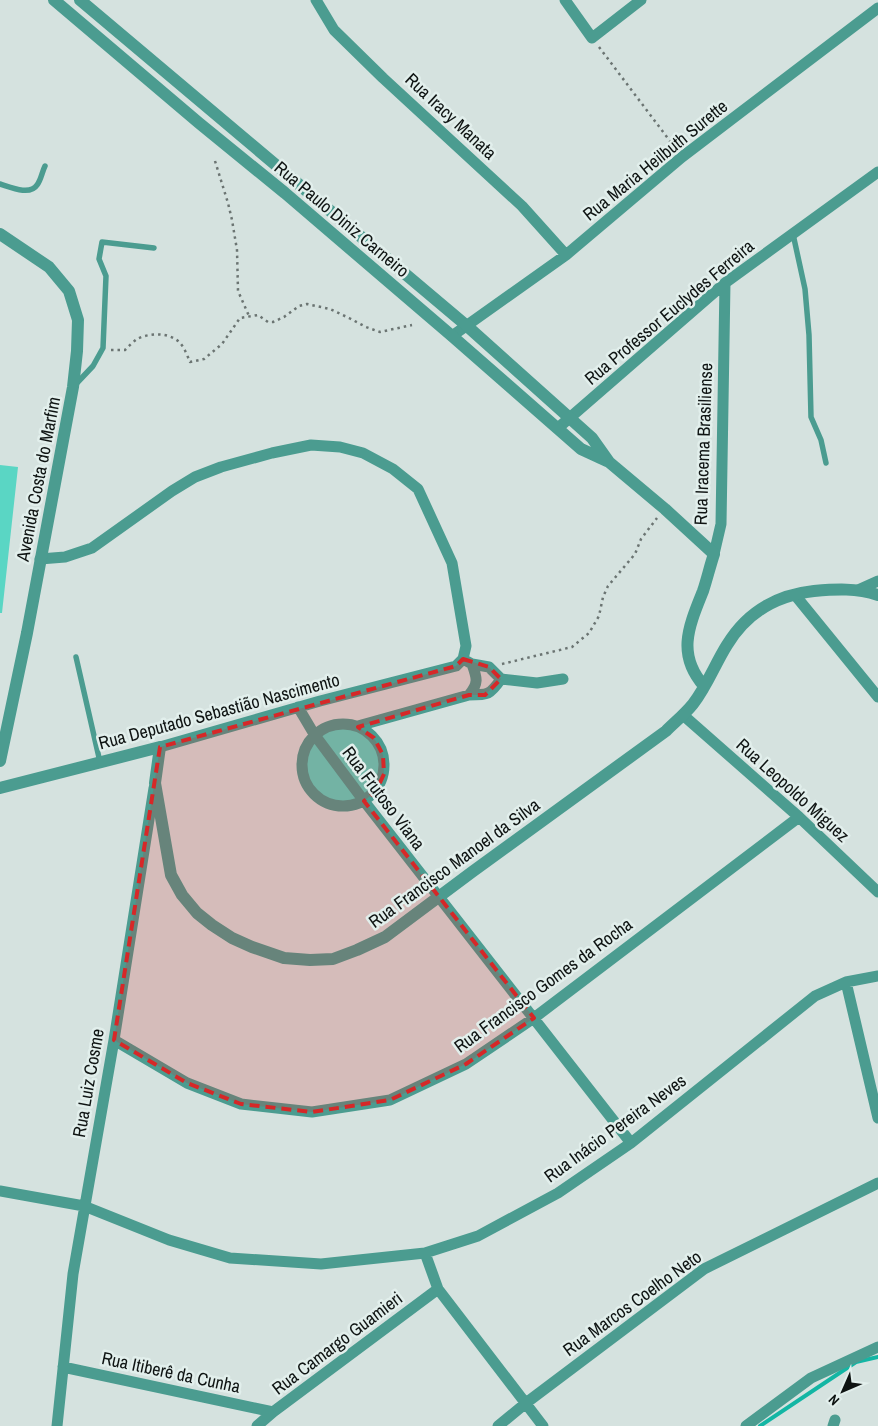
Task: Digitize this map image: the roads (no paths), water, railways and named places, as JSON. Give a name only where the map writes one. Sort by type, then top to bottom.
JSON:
[{"type":"street","name":"Rua Paulo Diniz Carneiro","points":[[54,0],[199,124],[285,193],[581,449],[609,462]]},
{"type":"street","name":"Rua Paulo Diniz Carneiro","points":[[80,0],[467,326],[592,438],[609,462],[665,509],[714,554]]},
{"type":"street","name":"Rua Iracy Manata","points":[[316,0],[334,30],[383,78],[522,206],[566,255]]},
{"type":"street","points":[[565,0],[592,38],[642,0]]},
{"type":"street","name":"Rua Maria Heilbuth Surette","points":[[452,336],[566,255],[682,158],[878,8]]},
{"type":"street","name":"Rua Professor Euclydes Ferreira","points":[[558,428],[725,283],[878,172]]},
{"type":"street","points":[[285,193],[297,181]]},
{"type":"street","name":"Avenida Costa do Marfim","points":[[0,234],[49,268],[69,291],[78,320],[77,351],[72,387],[27,633],[0,761]]},
{"type":"street","name":"Rua Iracema Brasiliense","points":[[704,686],[696,677],[688,650],[687,636],[714,554],[720,524],[725,283]]},
{"type":"street","points":[[40,559],[65,557],[92,548],[172,491],[195,477],[213,470],[272,452],[311,445],[340,447],[363,453],[393,469],[418,489],[452,563],[468,661],[477,678],[469,696]]},
{"type":"street","points":[[858,590],[878,581]]},
{"type":"street","name":"Rua Francisco Manoel da Silva","points":[[155,783],[171,875],[182,896],[197,913],[232,938],[284,958],[333,959],[358,950],[384,937],[666,731],[693,703],[728,643],[758,609],[778,600],[806,592],[840,588],[878,595]]},
{"type":"street","points":[[795,595],[878,697]]},
{"type":"street","points":[[468,661],[489,667],[501,679],[537,683],[563,680]]},
{"type":"street","name":"Rua Deputado Sebastião Nascimento","points":[[0,788],[160,747],[298,707],[456,666],[468,661]]},
{"type":"street","points":[[358,726],[374,738],[383,754],[384,774],[376,791],[364,801],[343,807],[324,802],[310,790],[302,774],[301,764],[305,747],[320,729],[342,724],[358,726],[469,696],[485,695],[501,679]]},
{"type":"street","name":"Rua Frutoso Viana","points":[[298,707],[314,734],[364,801],[631,1143]]},
{"type":"street","name":"Rua Leopoldo Miguez","points":[[683,715],[799,817],[878,892]]},
{"type":"street","name":"Rua Luiz Cosme","points":[[57,1426],[73,1274],[114,1040],[160,747]]},
{"type":"street","name":"Rua Francisco Gomes da Rocha","points":[[114,1040],[187,1083],[241,1104],[312,1112],[390,1100],[466,1064],[534,1018],[799,817]]},
{"type":"street","name":"Rua Inácio Pereira Neves","points":[[0,1191],[84,1206],[169,1240],[230,1258],[321,1264],[425,1253],[478,1236],[558,1193],[631,1143],[815,996],[846,982],[878,976]]},
{"type":"street","points":[[846,982],[878,1118]]},
{"type":"street","name":"Rua Marcos Coelho Neto","points":[[498,1426],[704,1270],[878,1183]]},
{"type":"street","points":[[425,1253],[438,1289],[543,1426]]},
{"type":"street","name":"Rua Camargo Guamieri","points":[[257,1426],[273,1412],[438,1289]]},
{"type":"street","points":[[746,1426],[811,1378],[878,1347]]},
{"type":"street","name":"Rua Itiberê da Cunha","points":[[63,1367],[273,1412]]},
{"type":"lane","points":[[0,184],[29,191],[37,187],[45,166]]},
{"type":"lane","points":[[793,234],[805,289],[809,334],[811,417],[821,440],[826,463]]},
{"type":"lane","points":[[72,387],[93,366],[103,348],[106,276],[98,259],[102,242],[154,248]]},
{"type":"lane","points":[[76,656],[100,762]]},
{"type":"waterway","points":[[760,1426],[856,1362],[878,1357]]}]
